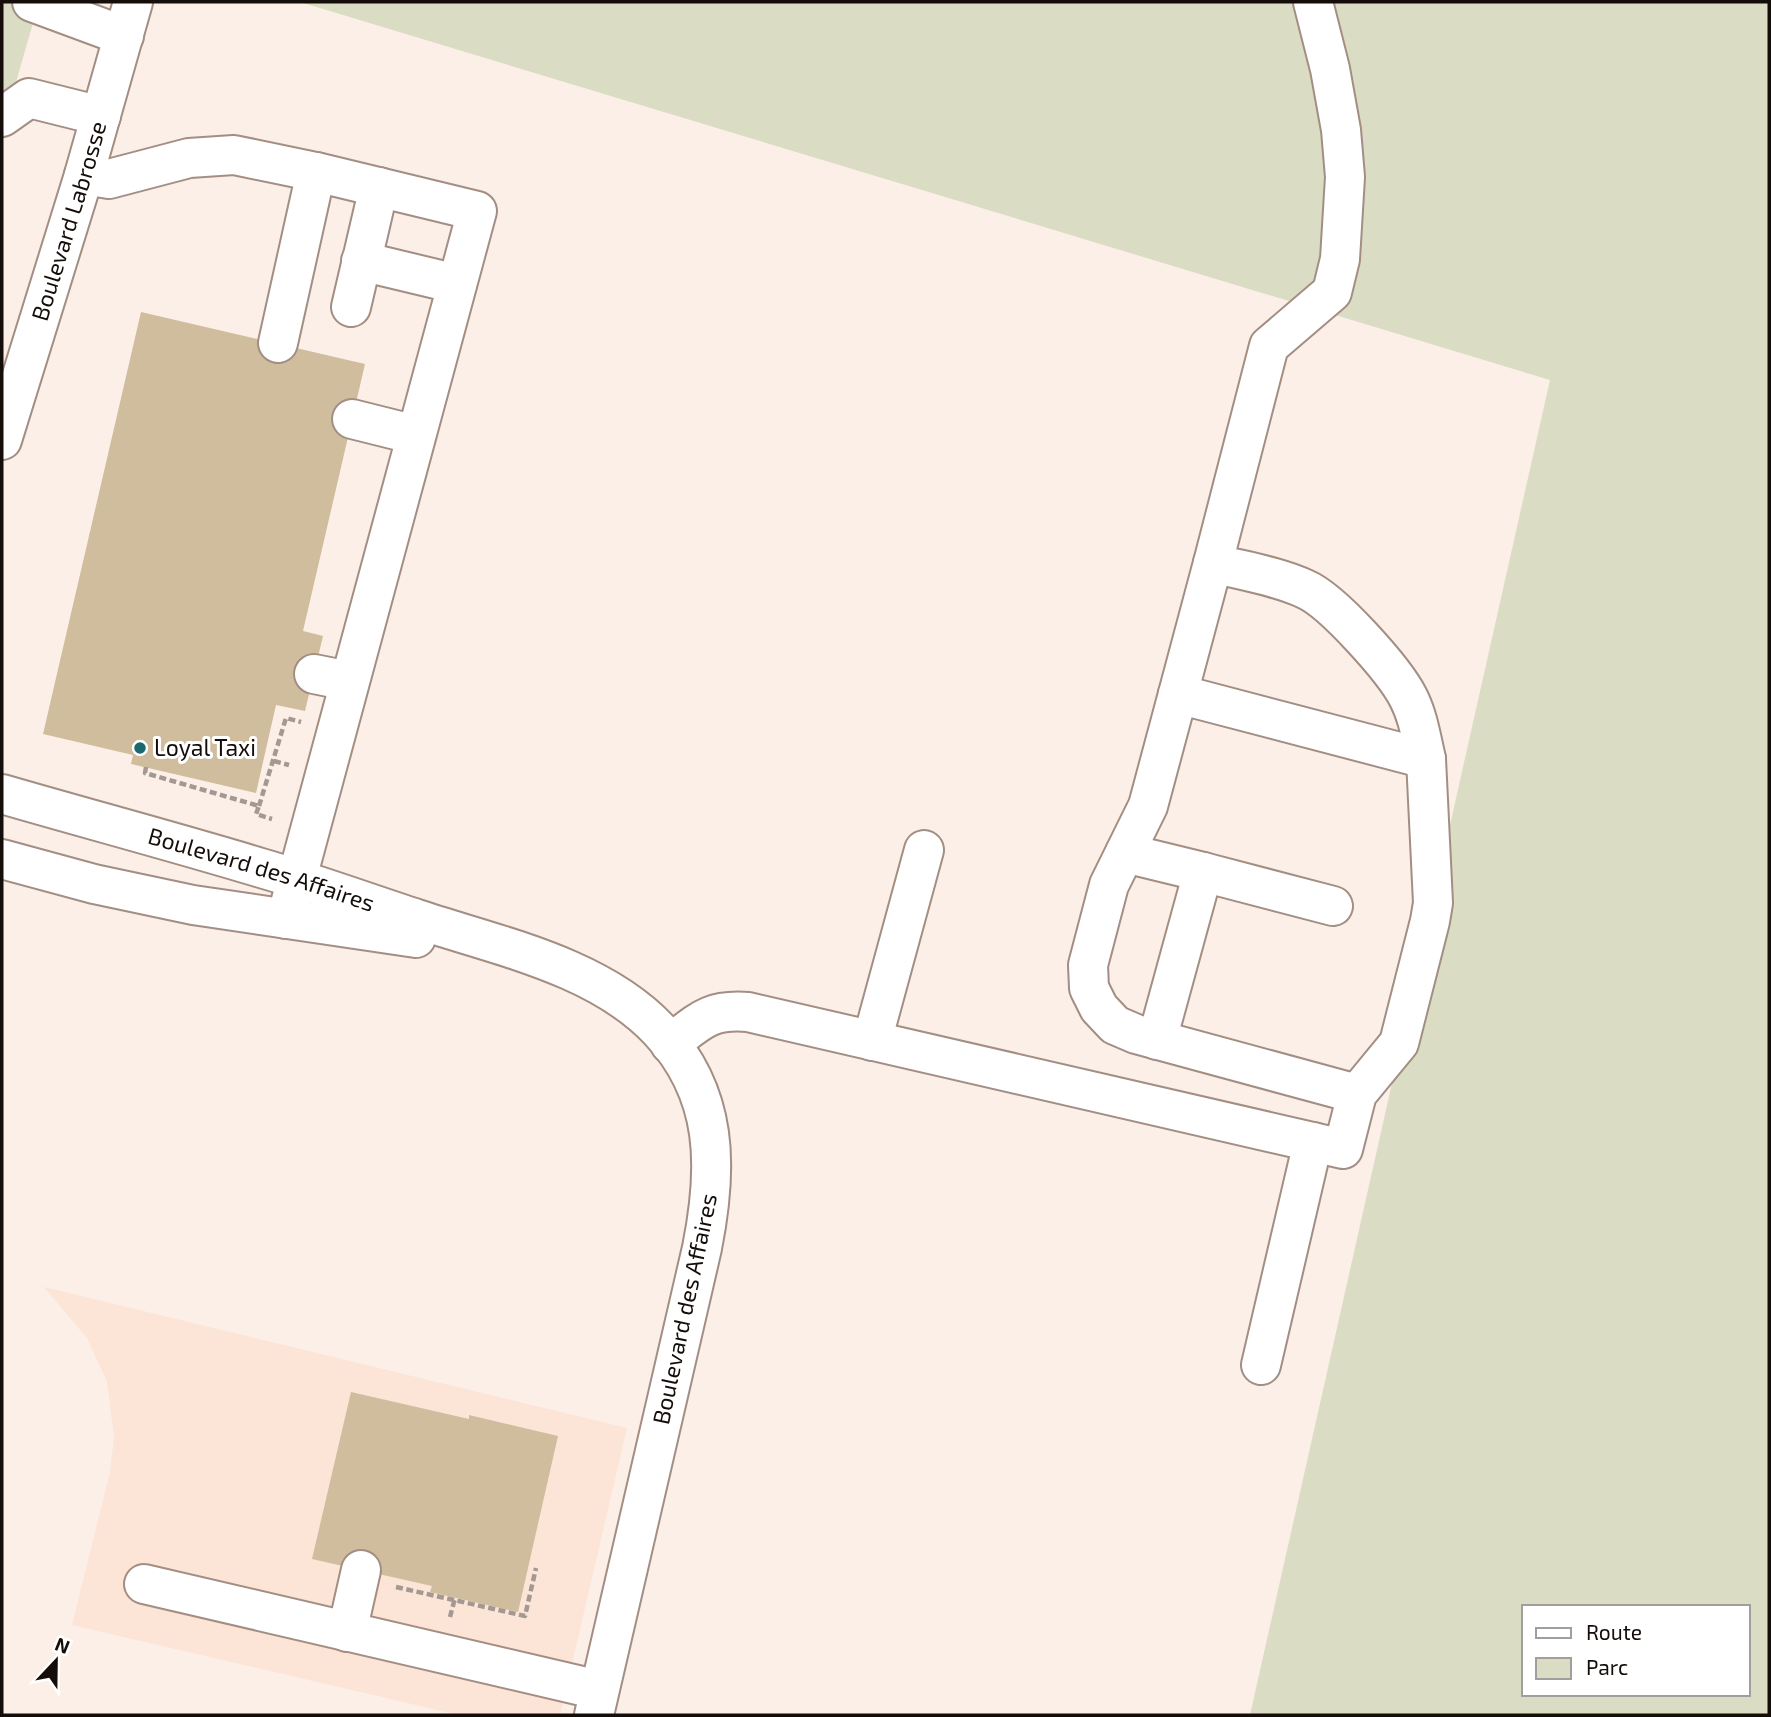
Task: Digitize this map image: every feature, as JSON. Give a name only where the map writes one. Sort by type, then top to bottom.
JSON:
[{"type":"street","points":[[32,2],[129,19]]},
{"type":"street","points":[[1313,2],[1330,69],[1341,130],[1345,177],[1340,259],[1332,292],[1269,346],[1148,806],[1108,885],[1087,965],[1089,988],[1099,1008],[1115,1025],[1157,1040],[1357,1094]]},
{"type":"street","name":"Boulevard Labrosse","points":[[2,440],[129,19]]},
{"type":"street","points":[[2,117],[29,98],[101,116]]},
{"type":"street","points":[[84,175],[109,179],[189,158],[234,155],[477,211],[416,435],[332,678],[296,879],[286,919]]},
{"type":"street","points":[[278,343],[316,172]]},
{"type":"street","points":[[351,307],[379,187]]},
{"type":"street","points":[[361,261],[457,284]]},
{"type":"street","points":[[352,419],[416,435]]},
{"type":"street","points":[[670,1044],[717,1012],[748,1012],[1343,1149],[1357,1094],[1399,1043],[1430,921],[1433,902],[1426,758],[1417,716],[1407,695],[1376,655],[1323,600],[1308,590],[1285,581],[1213,563]]},
{"type":"street","points":[[1178,694],[1426,758]]},
{"type":"street","name":"Boulevard des Affaires","points":[[2,794],[296,879],[554,964],[605,987],[644,1015],[687,1068],[707,1114],[712,1143],[711,1195],[702,1248],[596,1703]]},
{"type":"street","points":[[873,1041],[924,849]]},
{"type":"street","points":[[1125,853],[1333,906]]},
{"type":"street","name":"Boulevard des Affaires","points":[[2,859],[135,893],[286,919],[518,953]]},
{"type":"street","points":[[1157,1040],[1203,872]]},
{"type":"street","points":[[1261,1365],[1313,1142]]},
{"type":"street","points":[[347,1632],[361,1570]]},
{"type":"street","points":[[144,1584],[347,1632],[596,1703]]},
{"type":"path","points":[[279,821],[256,814],[286,718],[305,723]]},
{"type":"path","points":[[146,767],[145,773],[259,806]]},
{"type":"path","points":[[407,1589],[525,1616],[536,1568]]},
{"type":"shaded area","points":[[44,1287],[627,1428],[560,1715],[459,1715],[72,1625],[110,1472],[114,1437],[107,1382],[87,1338]]},
{"type":"green space","points":[[2,2],[39,2],[2,131]]},
{"type":"green space","points":[[300,2],[1769,2],[1769,1715],[1250,1715],[1550,380]]},
{"type":"building","points":[[141,312],[365,364],[303,631],[323,636],[305,711],[276,705],[256,793],[131,764],[133,755],[43,734]]},
{"type":"building","points":[[351,1392],[558,1436],[518,1612],[430,1592],[432,1586],[312,1559]]},
{"type":"place","name":"Loyal Taxi","points":[[140,748]]}]
